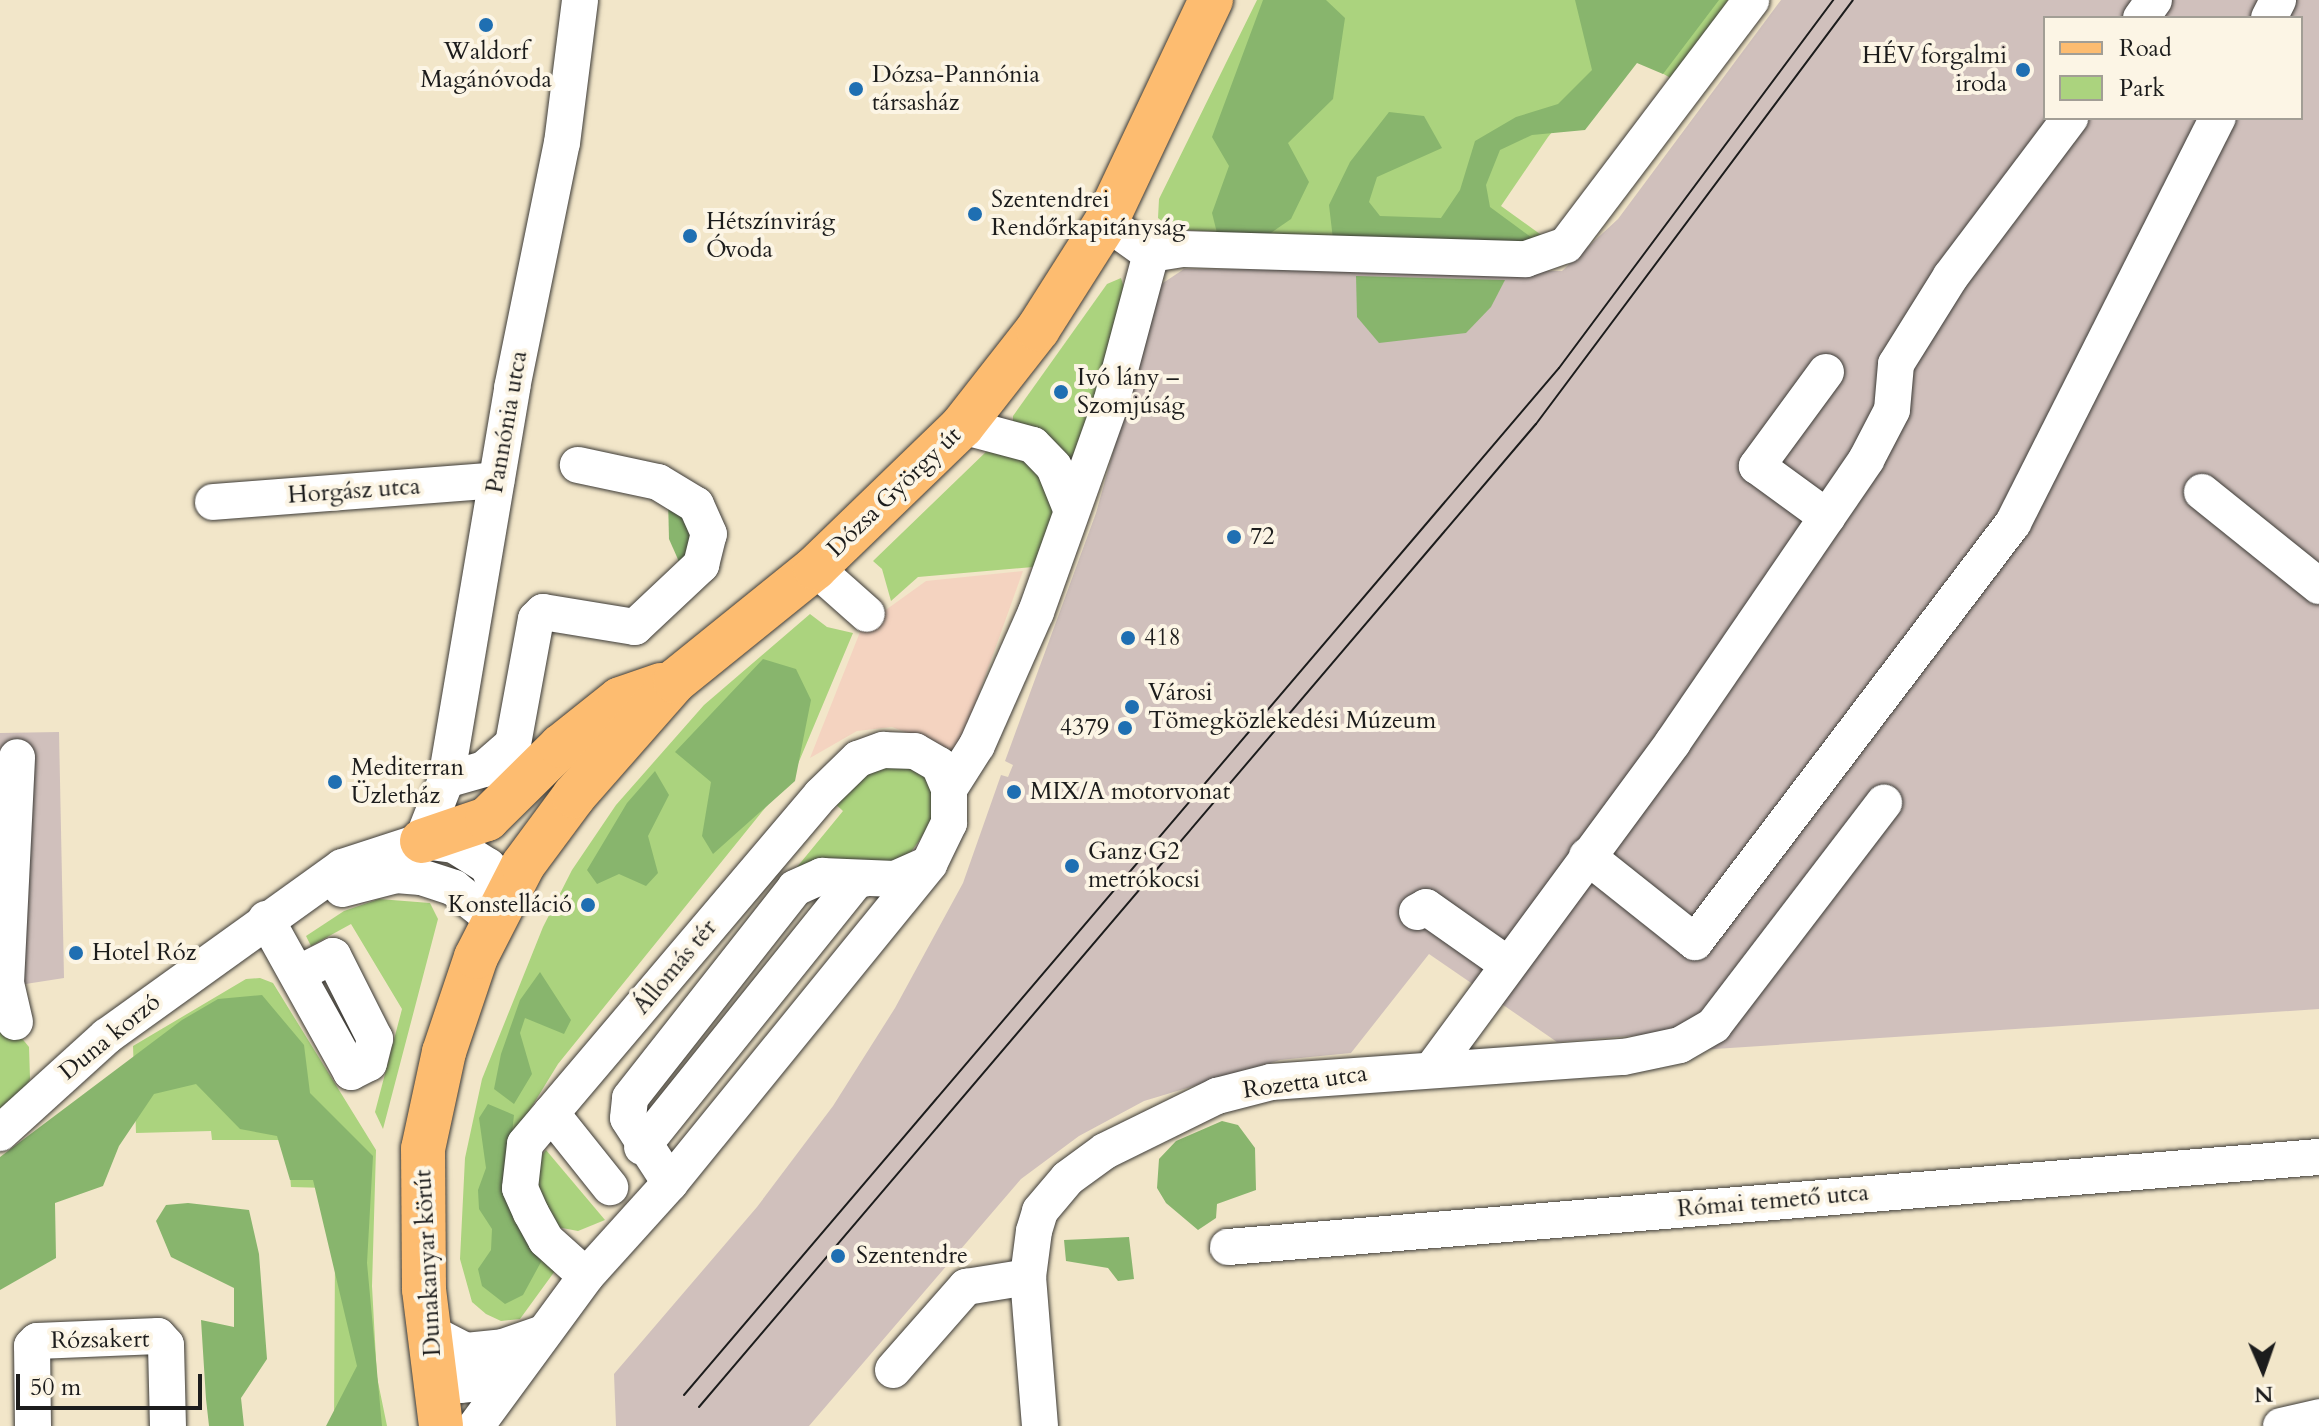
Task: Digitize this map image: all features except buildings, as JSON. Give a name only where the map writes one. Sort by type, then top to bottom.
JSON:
[{"type":"main road","name":"Dózsa György út","points":[[494,920],[523,865],[574,796],[675,681],[815,568],[962,426],[1038,329],[1106,222],[1211,0]]},
{"type":"main road","points":[[422,841],[487,819],[561,746],[620,699],[675,681]]},
{"type":"main road","name":"Dunakanyar körút","points":[[441,1426],[431,1353],[423,1149],[444,1052],[494,920]]},
{"type":"street","name":"Pannónia utca","points":[[422,841],[446,780],[496,480],[562,143],[580,0]]},
{"type":"street","points":[[1106,222],[1151,254],[1183,249],[1526,259],[1566,245],[1751,0]]},
{"type":"street","points":[[1433,1068],[1587,856],[1885,431],[1896,364],[1951,276],[2068,120]]},
{"type":"street","points":[[1587,856],[1695,942],[2013,523],[2217,120]]},
{"type":"street","points":[[476,1426],[586,1276],[670,1183],[929,864],[949,823],[949,789],[977,745],[1036,612],[1111,403],[1151,254]]},
{"type":"street","points":[[1826,372],[1757,466],[1827,517]]},
{"type":"street","points":[[962,426],[1033,445],[1054,467],[1071,509]]},
{"type":"street","points":[[446,780],[484,769],[513,744],[536,619],[543,612],[635,627],[664,605],[704,557],[709,534],[705,517],[677,490],[578,465]]},
{"type":"street","name":"Horgász utca","points":[[213,502],[496,480]]},
{"type":"street","points":[[2202,492],[2319,586]]},
{"type":"street","points":[[815,568],[867,614]]},
{"type":"street","name":"Állomás tér","points":[[586,1276],[546,1240],[520,1188],[525,1144],[821,795],[858,759],[883,750],[915,751],[939,765],[949,789]]},
{"type":"street","points":[[15,1022],[6,983],[17,757]]},
{"type":"street","name":"Rozetta utca","points":[[1040,1426],[1028,1277],[1040,1211],[1068,1178],[1154,1123],[1217,1096],[1271,1082],[1433,1068],[1624,1057],[1680,1045],[1714,1025],[1884,803]]},
{"type":"street","name":"Duna korzó","points":[[0,1133],[107,1036],[342,867],[422,841],[454,845],[488,866],[494,881],[494,920]]},
{"type":"street","points":[[670,1183],[642,1147],[857,880],[906,877],[929,864]]},
{"type":"street","name":"Duna korzó","points":[[266,919],[396,875],[454,888],[494,920]]},
{"type":"street","points":[[1417,912],[1426,907],[1507,964]]},
{"type":"street","points":[[266,919],[300,973]]},
{"type":"street","points":[[551,1113],[610,1187]]},
{"type":"street","name":"Római temető utca","points":[[1228,1247],[2319,1157]]},
{"type":"street","points":[[893,1370],[966,1287],[1028,1277]]},
{"type":"street","points":[[431,1353],[503,1347],[543,1333]]},
{"type":"street","name":"Rózsakert","points":[[33,1426],[32,1346],[37,1341],[158,1336],[166,1345],[168,1426]]},
{"type":"street","points":[[431,1353],[460,1385],[508,1380]]},
{"type":"street","points":[[2281,1426],[2319,1417]]},
{"type":"shaded area","points":[[1781,0],[2319,0],[2319,1009],[1699,1050],[1643,1035],[1557,1042],[1429,954],[1351,1053],[1280,1060],[1144,1101],[1079,1136],[1021,1179],[809,1426],[616,1426],[614,1374],[757,1207],[833,1106],[895,1008],[963,883],[1001,775],[1008,777],[1013,765],[1005,761],[1096,513],[1160,285],[1184,269],[1562,271],[1618,219]]},
{"type":"shaded area","points":[[1023,571],[958,752],[892,727],[857,731],[810,758],[862,627],[926,581]]},
{"type":"shaded area","points":[[59,732],[64,978],[0,988],[0,733]]},
{"type":"green space","points":[[1257,0],[1728,0],[1674,80],[1620,49],[1548,137],[1501,206],[1551,242],[1464,248],[1172,229],[1158,218],[1159,199]]},
{"type":"green space","points":[[1263,0],[1326,0],[1345,18],[1333,99],[1288,143],[1309,182],[1291,219],[1259,241],[1219,241],[1212,213],[1229,166],[1212,137]]},
{"type":"green space","points":[[1575,0],[1719,0],[1663,74],[1637,63],[1585,130],[1532,135],[1500,150],[1486,185],[1490,207],[1535,240],[1515,253],[1334,248],[1329,205],[1350,162],[1389,112],[1424,116],[1442,148],[1377,177],[1369,202],[1380,216],[1441,218],[1460,190],[1475,141],[1516,117],[1558,104],[1592,70]]},
{"type":"green space","points":[[1356,276],[1505,280],[1491,307],[1466,333],[1379,343],[1357,317]]},
{"type":"green space","points":[[1121,278],[1126,294],[1077,455],[1070,458],[1013,421],[1013,416],[1107,284]]},
{"type":"green space","points":[[990,448],[1043,465],[1058,496],[1055,535],[1033,567],[918,577],[891,601],[882,569],[873,561]]},
{"type":"green space","points":[[668,498],[701,521],[684,573],[669,539]]},
{"type":"green space","points":[[810,614],[827,627],[853,633],[795,771],[558,1064],[523,1121],[515,1162],[560,1264],[520,1319],[501,1321],[472,1302],[460,1259],[465,1158],[482,1079],[543,927],[572,870],[616,805],[704,705]]},
{"type":"green space","points":[[763,659],[796,669],[811,700],[795,781],[713,854],[702,836],[711,782],[675,752]]},
{"type":"green space","points":[[880,762],[916,762],[935,776],[939,813],[911,852],[890,863],[829,858],[804,872],[797,867],[843,811],[831,800]]},
{"type":"green space","points":[[655,771],[669,795],[648,836],[658,873],[646,886],[619,874],[597,884],[587,870],[627,803]]},
{"type":"green space","points":[[379,899],[430,903],[438,919],[383,1129],[375,1112],[402,1009],[351,924],[311,946],[306,936],[344,911]]},
{"type":"green space","points":[[540,972],[571,1020],[564,1034],[525,1018],[520,1033],[532,1074],[514,1104],[494,1089],[501,1054],[520,1000]]},
{"type":"green space","points":[[260,978],[273,983],[376,1150],[372,1286],[377,1377],[387,1426],[334,1426],[335,1256],[327,1188],[291,1187],[287,1140],[212,1140],[211,1131],[136,1133],[133,1046],[246,979]]},
{"type":"green space","points":[[262,995],[304,1045],[310,1093],[373,1156],[367,1263],[382,1426],[326,1426],[357,1366],[313,1180],[290,1180],[277,1136],[240,1129],[196,1084],[154,1094],[119,1146],[103,1186],[55,1203],[56,1258],[0,1290],[0,1157],[182,1020],[218,999]]},
{"type":"green space","points":[[0,1029],[20,1036],[29,1047],[30,1079],[22,1098],[0,1115]]},
{"type":"green space","points":[[488,1104],[514,1115],[506,1186],[514,1222],[539,1249],[541,1262],[523,1295],[505,1304],[482,1286],[478,1269],[491,1250],[492,1229],[479,1209],[478,1190],[486,1168],[479,1118]]},
{"type":"green space","points":[[1222,1121],[1238,1125],[1255,1148],[1256,1190],[1217,1204],[1216,1218],[1198,1230],[1166,1203],[1157,1188],[1159,1159],[1176,1141]]},
{"type":"green space","points":[[546,1150],[605,1220],[578,1231],[557,1227],[546,1216],[533,1167]]},
{"type":"green space","points":[[188,1203],[249,1210],[259,1254],[267,1359],[241,1398],[244,1426],[209,1426],[206,1399],[201,1320],[234,1327],[234,1288],[171,1257],[156,1221],[166,1205]]},
{"type":"green space","points":[[1129,1237],[1134,1279],[1118,1281],[1108,1268],[1066,1261],[1064,1240]]},
{"type":"tram line","points":[[684,1395],[1559,368],[1833,0]]},
{"type":"tram line","points":[[699,1407],[1536,424],[1853,0]]},
{"type":"place","name":"Waldorf Magánóvoda","points":[[486,25]]},
{"type":"place","name":"HÉV forgalmi iroda","points":[[2023,70]]},
{"type":"place","name":"Dózsa-Pannónia társasház","points":[[856,89]]},
{"type":"place","name":"Szentendrei Rendőrkapitányság","points":[[975,214]]},
{"type":"place","name":"Hétszínvirág Óvoda","points":[[690,236]]},
{"type":"place","name":"Ivó lány – Szomjúság","points":[[1061,392]]},
{"type":"place","name":"72","points":[[1234,537]]},
{"type":"place","name":"418","points":[[1128,638]]},
{"type":"place","name":"Városi Tömegközlekedési Múzeum","points":[[1132,707]]},
{"type":"place","name":"4379","points":[[1125,728]]},
{"type":"place","name":"Mediterran Üzletház","points":[[335,782]]},
{"type":"place","name":"MIX/A motorvonat","points":[[1014,792]]},
{"type":"place","name":"Ganz G2 metrókocsi","points":[[1072,866]]},
{"type":"place","name":"Konstelláció","points":[[588,905]]},
{"type":"place","name":"Hotel Róz","points":[[76,953]]},
{"type":"place","name":"Szentendre","points":[[838,1256]]}]
